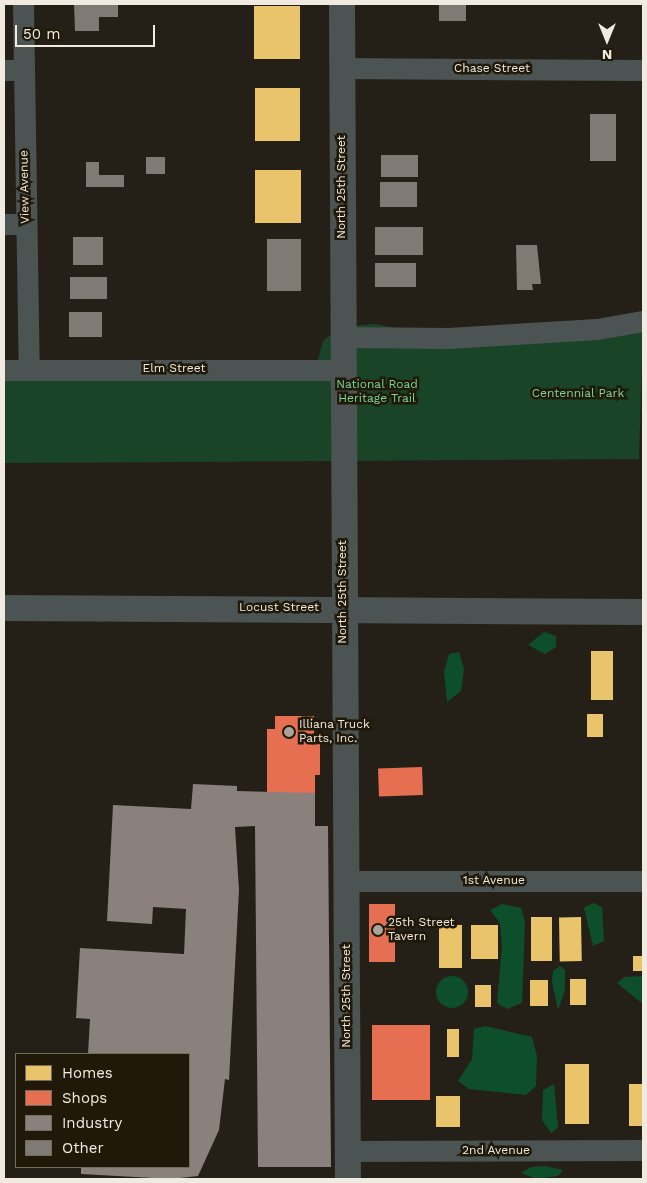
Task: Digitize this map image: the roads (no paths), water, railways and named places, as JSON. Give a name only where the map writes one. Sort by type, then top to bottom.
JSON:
[{"type":"street","name":"View Avenue","points":[[23,4],[13,70],[26,224],[29,370]]},
{"type":"street","name":"North 25th Street","points":[[342,4],[344,337],[342,608],[348,1179]]},
{"type":"street","name":"Chase Street","points":[[342,68],[643,70]]},
{"type":"street","points":[[4,224],[26,224]]},
{"type":"street","points":[[344,337],[448,338],[597,329],[643,321]]},
{"type":"street","name":"Elm Street","points":[[4,370],[344,370]]},
{"type":"street","name":"Locust Street","points":[[4,608],[342,608],[643,612]]},
{"type":"street","name":"1st Avenue","points":[[346,882],[643,881]]},
{"type":"street","name":"2nd Avenue","points":[[348,1151],[643,1150]]},
{"type":"place","name":"Illiana Truck Parts, Inc.","points":[[289,732]]},
{"type":"place","name":"25th Street Tavern","points":[[378,930]]},
{"type":"park label","name":"National Road Heritage Trail","points":[[377,392]]},
{"type":"park label","name":"Centennial Park","points":[[578,394]]}]
